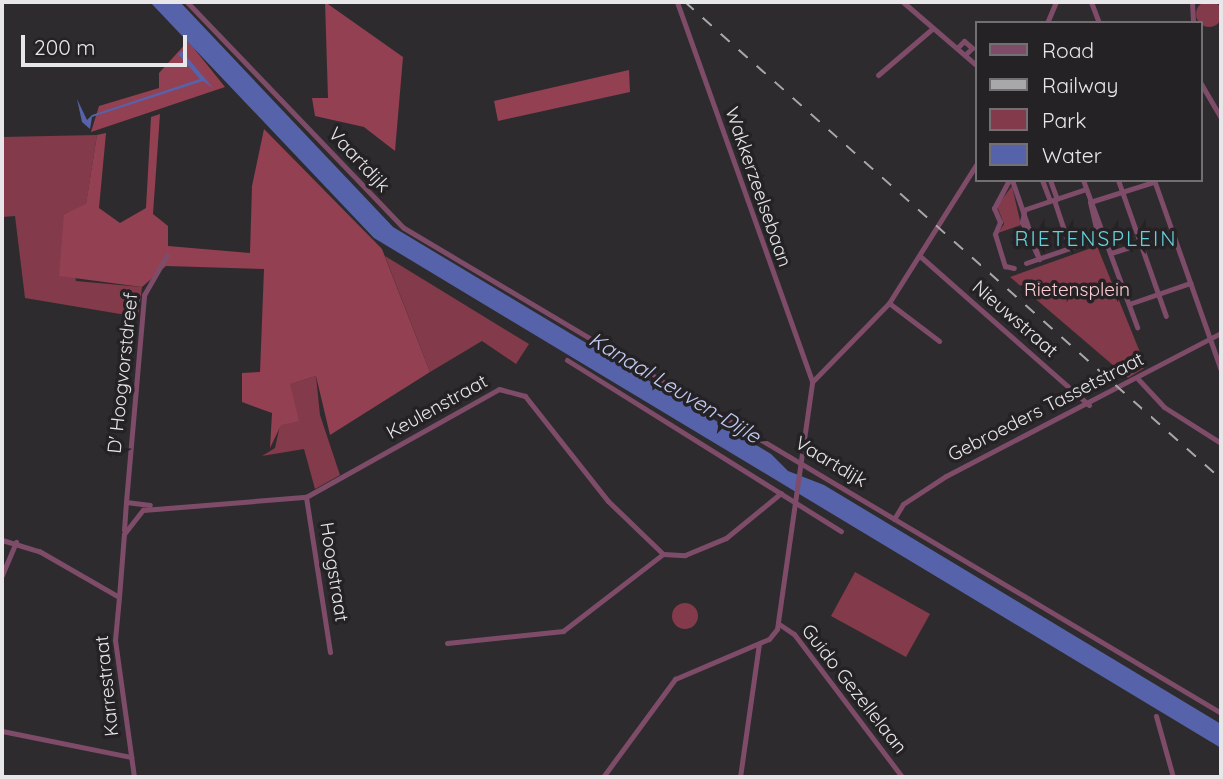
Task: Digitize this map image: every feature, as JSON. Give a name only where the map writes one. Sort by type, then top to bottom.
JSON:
[{"type":"street","name":"Vaartdijk","points":[[187,2],[396,223],[1221,713]]},
{"type":"street","points":[[903,2],[957,48],[964,41],[972,48],[965,55],[974,63]]},
{"type":"street","points":[[1048,21],[1056,2]]},
{"type":"street","points":[[1091,2],[1098,21]]},
{"type":"street","points":[[1192,2],[1193,21]]},
{"type":"street","name":"Wakkerzeelsebaan","points":[[675,3],[812,382]]},
{"type":"street","points":[[878,75],[933,28]]},
{"type":"street","points":[[1203,99],[1221,118]]},
{"type":"street","points":[[603,777],[675,679],[759,644],[779,624],[796,520],[793,491],[801,462],[812,382],[889,303],[921,257],[974,168]]},
{"type":"street","points":[[1010,182],[994,208],[1000,222],[995,234],[1005,265],[1014,268]]},
{"type":"street","points":[[1012,182],[1039,259]]},
{"type":"street","points":[[1043,182],[1053,200],[1070,248]]},
{"type":"street","points":[[1050,182],[1053,200]]},
{"type":"street","points":[[1084,182],[1137,327]]},
{"type":"street","points":[[1119,182],[1166,316]]},
{"type":"street","points":[[1090,202],[1151,182]]},
{"type":"street","points":[[1154,182],[1221,370]]},
{"type":"street","points":[[1024,211],[1086,189]]},
{"type":"street","points":[[1111,253],[1173,233]]},
{"type":"street","points":[[1026,264],[1102,237]]},
{"type":"street","name":"D' Hoogvorstdreef","points":[[126,502],[144,295],[167,255]]},
{"type":"street","name":"Nieuwstraat","points":[[921,257],[1089,405]]},
{"type":"street","points":[[1129,304],[1190,283]]},
{"type":"street","points":[[889,303],[940,341]]},
{"type":"street","name":"Gebroeders Tassetstraat","points":[[894,519],[903,504],[946,476],[1089,405],[1221,333]]},
{"type":"street","points":[[567,360],[841,531]]},
{"type":"street","points":[[1138,379],[1164,407],[1221,443]]},
{"type":"street","name":"Keulenstraat","points":[[126,502],[153,505],[306,497],[488,393],[507,388],[525,396],[608,501],[663,554]]},
{"type":"street","points":[[447,643],[556,634],[663,554],[685,555],[726,538],[780,493]]},
{"type":"street","name":"Hoogstraat","points":[[306,497],[330,652]]},
{"type":"street","points":[[2,540],[16,542],[119,597],[126,502]]},
{"type":"street","points":[[124,534],[153,505]]},
{"type":"street","points":[[2,575],[16,542]]},
{"type":"street","name":"Karrestraat","points":[[119,597],[115,640],[134,777]]},
{"type":"street","name":"Guido Gezellelaan","points":[[779,624],[794,634],[902,777]]},
{"type":"street","points":[[740,777],[759,644]]},
{"type":"street","points":[[1156,716],[1173,777]]},
{"type":"street","points":[[2,731],[131,757]]},
{"type":"green space","points":[[1204,2],[1214,2],[1221,9],[1221,19],[1214,26],[1204,26],[1202,21],[1197,19],[1197,9]]},
{"type":"green space","points":[[97,135],[86,205],[64,214],[76,281],[142,287],[138,317],[25,298],[15,216],[2,217],[2,137]]},
{"type":"green space","points":[[1012,186],[1021,225],[998,233],[1004,224],[997,206]]},
{"type":"green space","name":"Rietensplein","points":[[1097,246],[1146,367],[1128,378],[1010,277]]},
{"type":"green space","points":[[385,256],[529,344],[516,364],[482,341],[430,372]]},
{"type":"green space","points":[[316,376],[320,415],[340,475],[315,489],[304,449],[262,456],[275,448],[289,384]]},
{"type":"green space","points":[[855,572],[930,614],[906,657],[831,616]]},
{"type":"green space","points":[[685,603],[695,606],[698,616],[695,626],[685,629],[675,626],[672,616],[675,606]]},
{"type":"shaded area","points":[[325,2],[403,57],[395,151],[364,127],[315,116],[312,98],[328,98]]},
{"type":"shaded area","points":[[188,41],[225,87],[91,132],[99,106],[159,88],[159,73]]},
{"type":"shaded area","points":[[629,70],[630,92],[498,121],[494,101]]},
{"type":"shaded area","points":[[160,114],[153,214],[168,226],[168,246],[250,253],[252,186],[264,129],[382,249],[430,372],[330,435],[316,376],[290,384],[299,421],[281,425],[270,448],[272,413],[242,402],[242,373],[260,372],[264,269],[166,266],[142,287],[59,276],[64,214],[86,204],[97,135],[106,133],[99,208],[120,223],[146,208],[151,117]]},
{"type":"water","points":[[150,2],[180,2],[393,227],[771,454],[788,471],[824,485],[1221,724],[1221,748],[374,238]]},
{"type":"water","points":[[182,51],[213,88],[203,81],[92,117],[90,129],[82,122],[77,99],[87,120],[92,115],[200,79],[178,54]]},
{"type":"railway","points":[[685,2],[1221,479]]},
{"type":"district","name":"RIETENSPLEIN","points":[[1096,238]]},
{"type":"water label","name":"Kanaal Leuven-Dijle","points":[[675,387]]}]
